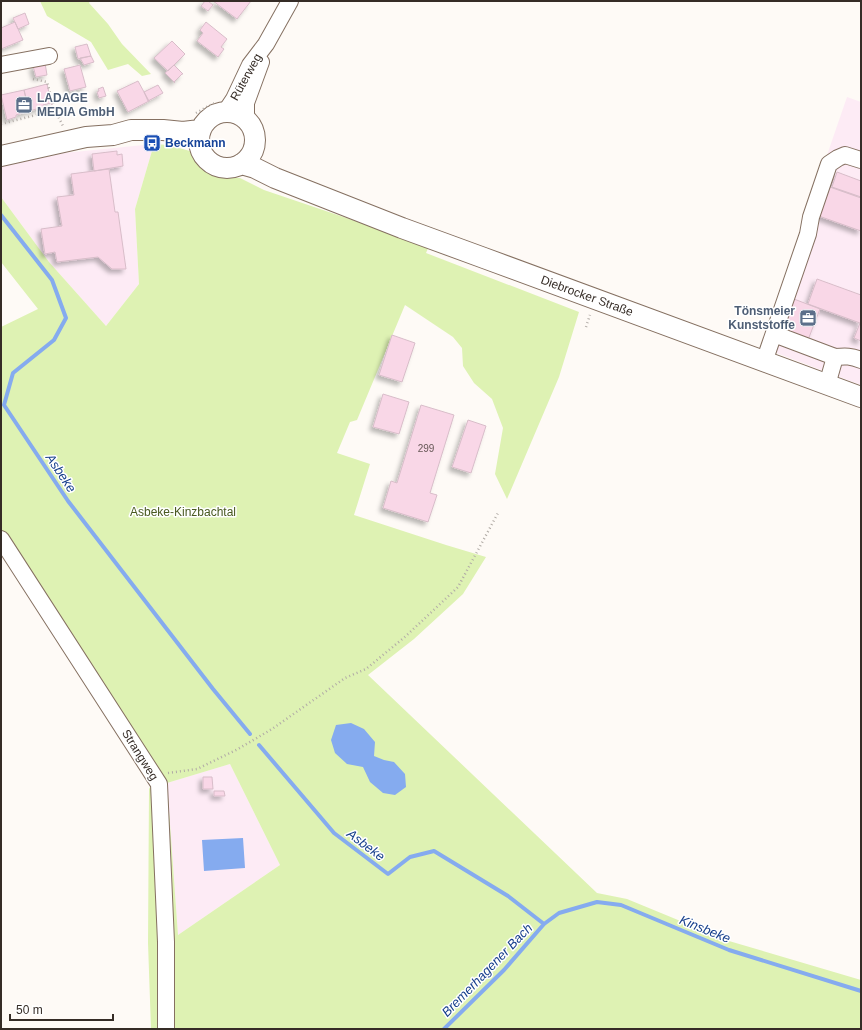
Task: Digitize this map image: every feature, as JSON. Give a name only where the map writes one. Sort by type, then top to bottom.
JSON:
[{"type":"main road","points":[[226,111],[237,113],[246,119],[253,127],[255,137],[254,148],[249,157],[241,164],[231,168],[221,168],[211,163],[203,156],[200,138],[206,120],[216,114],[226,111]]},
{"type":"main road","points":[[1,156],[86,137],[131,130],[163,130],[183,132],[200,138]]},
{"type":"main road","name":"Diebrocker Straße","points":[[254,148],[264,159],[314,193]]},
{"type":"main road","name":"Diebrocker Straße","points":[[241,164],[256,168],[275,178],[402,228],[861,397]]},
{"type":"street","name":"Rüterweg","points":[[246,119],[246,103],[259,69],[266,44],[286,3]]},
{"type":"street","name":"Rüterweg","points":[[226,111],[234,99],[250,65],[266,44]]},
{"type":"street","points":[[1,65],[49,56]]},
{"type":"street","points":[[764,362],[808,234],[811,217],[829,164],[845,155],[861,160]]},
{"type":"street","points":[[774,334],[835,357],[846,356],[861,360]]},
{"type":"street","points":[[826,385],[835,357]]},
{"type":"street","name":"Strangweg","points":[[1,539],[159,784],[166,942],[166,1029]]},
{"type":"path","points":[[33,80],[47,82],[55,110],[64,128]]},
{"type":"path","points":[[1,124],[55,110]]},
{"type":"path","points":[[153,775],[197,769],[238,749],[272,729],[345,678],[366,669],[406,636],[458,586],[498,513]]},
{"type":"shaded area","points":[[847,97],[861,102],[861,385],[761,347]]},
{"type":"shaded area","points":[[154,144],[135,209],[139,284],[106,326],[49,262],[1,197],[1,167],[64,153]]},
{"type":"shaded area","points":[[230,764],[280,865],[178,935],[167,783]]},
{"type":"green space","points":[[40,1],[90,1],[89,3],[108,24],[122,44],[151,74],[142,76],[128,64],[108,70],[91,42],[47,16]]},
{"type":"green space","name":"Asbeke-Kinzbachtal","points":[[154,144],[168,145],[190,151],[204,169],[225,177],[240,178],[264,190],[429,246],[426,253],[579,312],[559,377],[507,499],[495,474],[503,428],[492,399],[474,383],[463,366],[462,348],[453,337],[405,305],[357,420],[350,422],[337,453],[370,464],[354,515],[486,557],[463,594],[414,639],[368,675],[597,893],[627,899],[729,941],[861,980],[861,1029],[151,1029],[148,943],[149,789],[153,781],[1,533],[1,327],[38,309],[1,262],[1,197],[49,262],[106,326],[139,284],[135,209]],"holes":[[[230,764],[280,865],[178,935],[167,783]]]},
{"type":"water","points":[[351,723],[364,729],[375,742],[374,756],[394,762],[405,774],[406,787],[395,795],[383,793],[370,782],[363,767],[347,764],[335,753],[331,740],[336,725]]},
{"type":"water","points":[[243,838],[245,868],[204,871],[202,840]]},
{"type":"building","points":[[205,1],[208,1],[213,5],[208,11],[201,6]]},
{"type":"building","points":[[213,1],[251,1],[237,19]]},
{"type":"building","points":[[25,13],[29,24],[18,29],[13,18]]},
{"type":"building","points":[[15,22],[23,40],[1,49],[1,28]]},
{"type":"building","points":[[206,22],[227,39],[221,47],[224,49],[218,57],[197,41],[203,33],[200,30]]},
{"type":"building","points":[[172,41],[185,54],[168,71],[154,58]]},
{"type":"building","points":[[87,44],[91,56],[78,59],[75,47]]},
{"type":"building","points":[[91,56],[94,62],[84,65],[80,58]]},
{"type":"building","points":[[45,63],[47,75],[36,77],[33,66]]},
{"type":"building","points":[[80,65],[86,87],[70,91],[64,69]]},
{"type":"building","points":[[174,65],[183,74],[174,82],[165,73]]},
{"type":"building","points":[[138,81],[149,101],[128,112],[117,91]]},
{"type":"building","points":[[47,84],[52,105],[51,103],[43,105],[44,107],[29,111],[24,90]]},
{"type":"building","points":[[158,85],[163,93],[148,101],[144,92]]},
{"type":"building","points":[[103,87],[106,96],[99,98],[97,92],[99,91],[98,89]]},
{"type":"building","points":[[24,90],[29,111],[16,115],[16,117],[7,120],[1,95]]},
{"type":"building","points":[[117,151],[117,155],[122,154],[123,166],[94,171],[92,154]]},
{"type":"building","points":[[109,169],[115,212],[118,212],[126,269],[112,269],[98,257],[57,262],[55,252],[45,254],[41,229],[62,226],[57,197],[74,195],[71,174]]},
{"type":"building","points":[[837,172],[861,181],[861,197],[832,187]]},
{"type":"building","points":[[827,186],[861,198],[861,231],[816,215]]},
{"type":"building","points":[[817,279],[861,295],[861,341],[854,338],[860,323],[808,304]]},
{"type":"building","points":[[794,299],[820,309],[808,340],[782,330]]},
{"type":"building","points":[[392,335],[415,343],[402,382],[379,375]]},
{"type":"building","points":[[383,394],[409,402],[399,434],[373,427]]},
{"type":"building","points":[[421,405],[454,415],[430,493],[437,495],[428,522],[383,508],[391,481],[397,483]]},
{"type":"building","points":[[468,420],[486,426],[471,473],[452,467]]},
{"type":"building","points":[[203,777],[212,777],[213,789],[203,789]]},
{"type":"building","points":[[214,791],[224,791],[225,796],[214,796]]},
{"type":"waterway","name":"Asbeke","points":[[1,215],[52,280],[66,318],[54,340],[13,373],[4,405],[68,501],[213,689],[250,734]]},
{"type":"waterway","name":"Asbeke","points":[[259,745],[334,833],[388,874],[410,857],[434,851],[508,896],[544,924]]},
{"type":"waterway","name":"Kinsbeke","points":[[444,1029],[504,970],[544,924],[559,913],[597,902],[621,905],[729,950],[861,991]]},
{"type":"place","name":"LADAGE MEDIA GmbH","points":[[24,105]]},
{"type":"place","name":"Beckmann","points":[[152,143]]},
{"type":"place","name":"Tönsmeier Kunststoffe","points":[[808,318]]},
{"type":"water label","name":"Bremerhagener Bach","points":[[487,970]]}]
